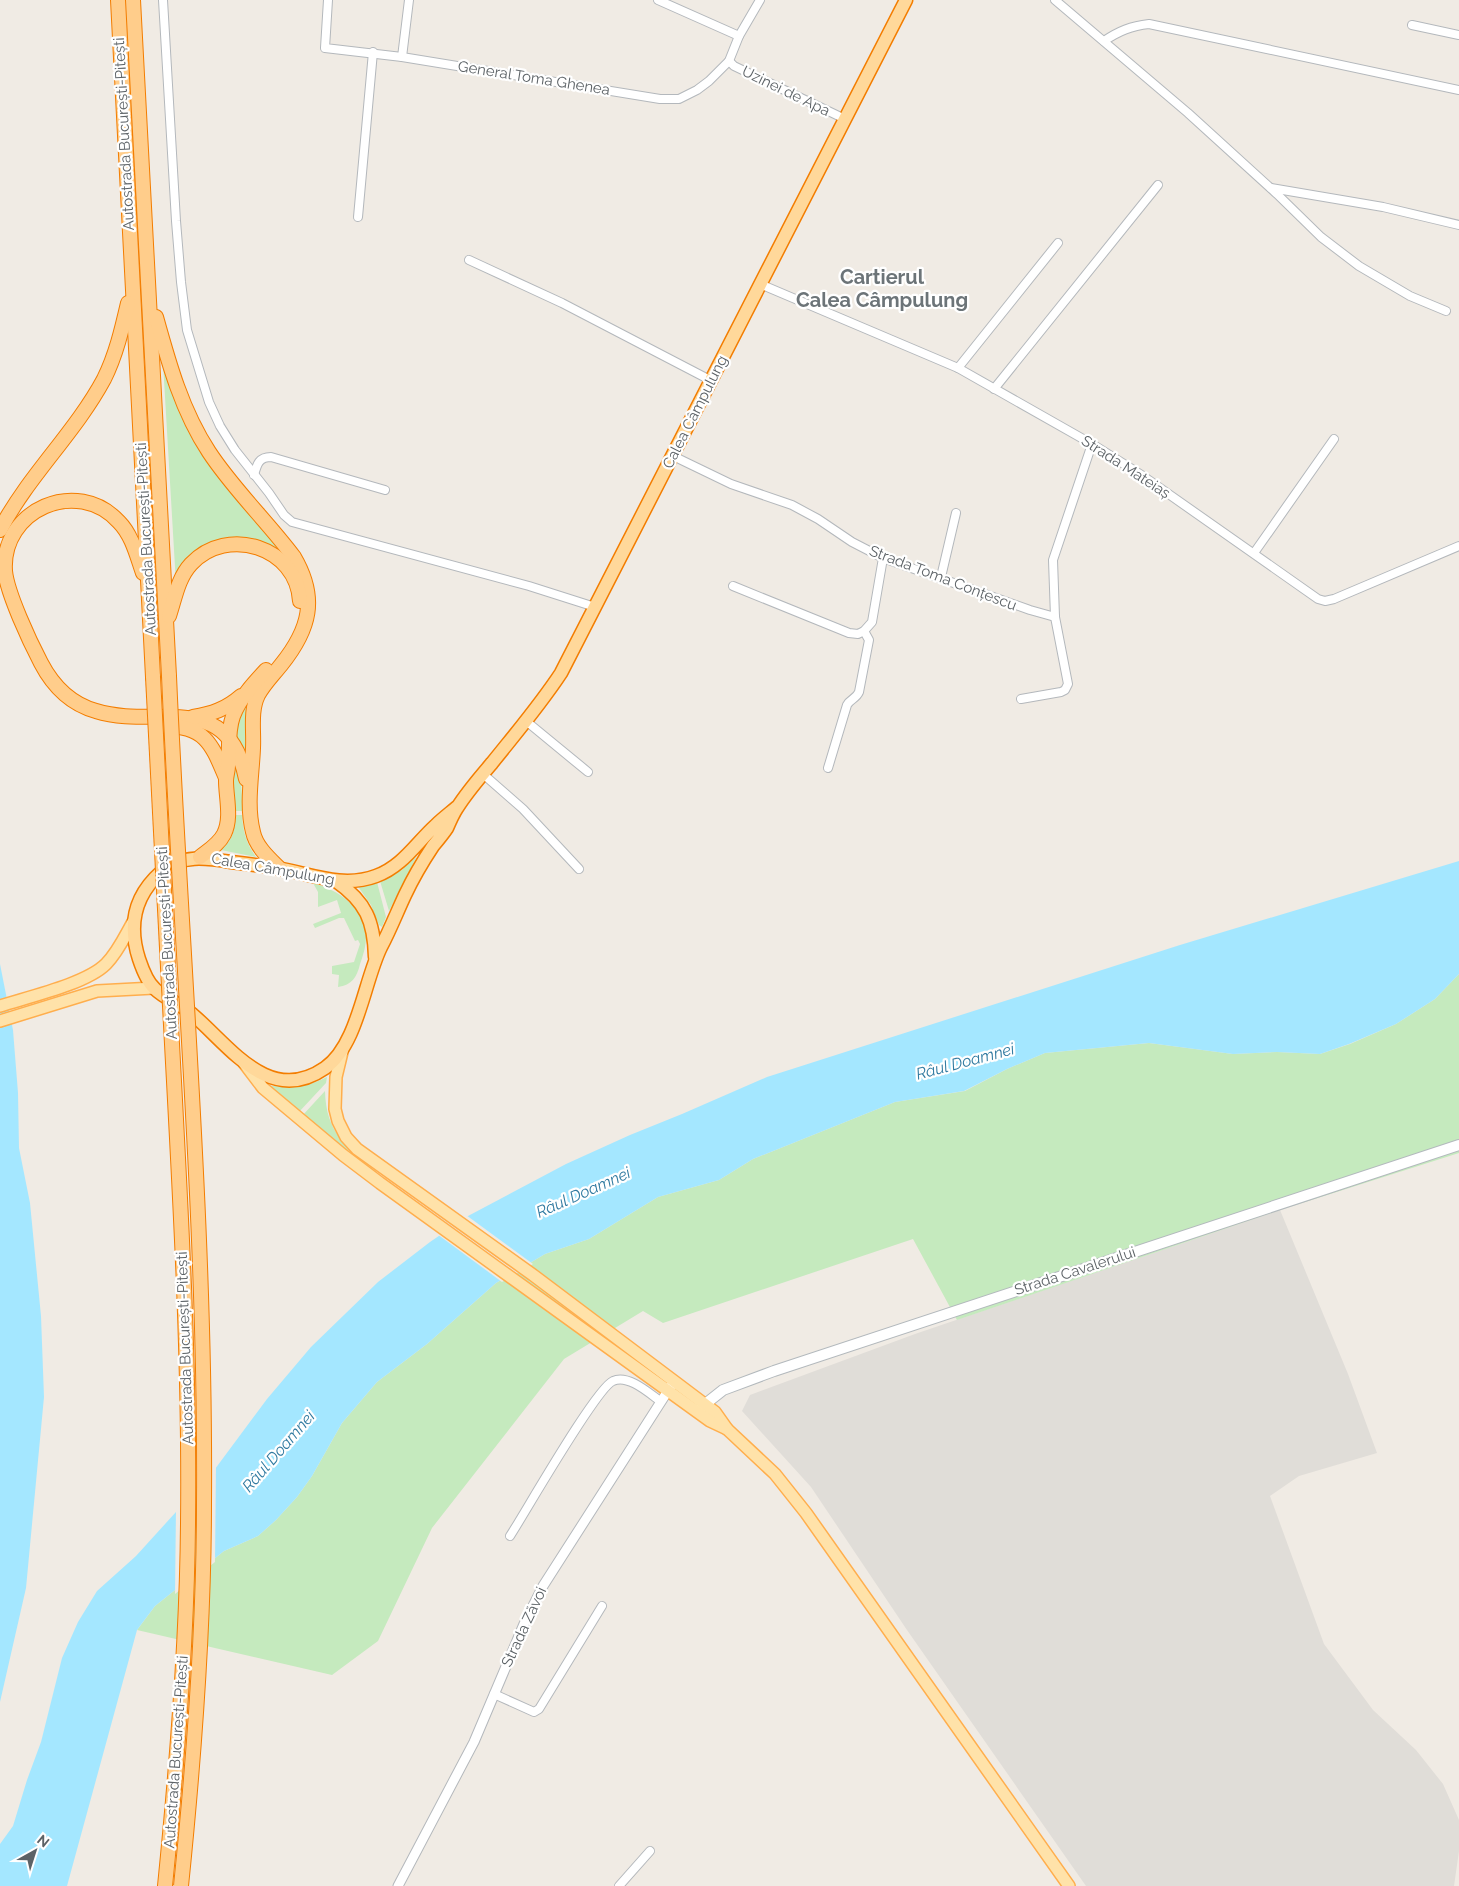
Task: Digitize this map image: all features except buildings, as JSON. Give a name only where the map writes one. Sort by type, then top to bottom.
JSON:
[{"type":"highway","name":"Autostrada București-Pitești","points":[[118,0],[183,1256],[188,1449],[185,1641],[177,1759],[165,1886]]},
{"type":"highway","name":"Autostrada București-Pitești","points":[[134,0],[198,1242],[204,1442],[204,1536],[200,1654],[189,1808],[181,1886]]},
{"type":"highway","name":"Calea Câmpulung","points":[[458,807],[434,826],[414,849],[393,868],[378,876],[358,881],[336,881],[280,869],[200,857],[170,865],[162,871],[141,898],[132,922],[135,946],[142,968],[154,988],[192,1013],[244,1063],[268,1076],[293,1080],[316,1074],[327,1067],[343,1048],[366,993],[375,960],[404,896],[426,857],[446,830],[458,807],[482,774],[526,721],[561,673],[906,0]]},
{"type":"highway","points":[[0,530],[14,506],[92,400],[104,378],[119,342],[132,288]]},
{"type":"highway","points":[[149,292],[172,373],[198,433],[238,492],[294,556],[308,589],[309,606],[300,638],[290,654],[262,687],[256,700],[253,716],[250,800]]},
{"type":"highway","points":[[148,588],[129,537],[120,522],[100,507],[87,502],[72,500],[56,502],[42,507],[31,514],[16,530],[8,550],[5,570],[11,595],[41,664],[62,692],[82,706],[100,713],[118,716],[191,717],[216,712],[225,708],[250,687]]},
{"type":"highway","points":[[166,627],[180,582],[188,568],[201,555],[220,546],[255,545],[275,556],[291,574],[300,597],[300,614],[289,642],[250,687],[238,704],[229,738],[226,779],[227,824],[225,833],[219,842],[200,857]]},
{"type":"highway","points":[[0,588],[32,665],[44,684],[63,704],[77,713],[99,720],[123,724],[174,726],[195,732],[211,745],[226,779]]},
{"type":"highway","points":[[191,717],[217,728],[229,738],[239,752],[250,800],[253,832],[257,841],[280,869]]},
{"type":"highway","points":[[336,881],[353,894],[366,911],[372,924],[375,960]]},
{"type":"main road","points":[[0,1006],[88,976],[106,964],[121,944],[132,922]]},
{"type":"main road","points":[[0,1021],[67,999],[109,989],[154,988]]},
{"type":"main road","points":[[343,1048],[336,1077],[334,1098],[335,1109],[346,1137],[357,1149],[647,1359],[671,1386],[700,1408],[715,1412],[727,1429],[775,1474],[806,1513],[1069,1886]]},
{"type":"main road","points":[[244,1063],[263,1088],[280,1104],[343,1155],[637,1370],[671,1386]]},
{"type":"main road","name":"Strada Cavalerului","points":[[700,1408],[723,1390],[774,1371],[1459,1144]]},
{"type":"street","points":[[163,0],[177,229],[187,330],[209,402],[235,450],[284,515],[292,522],[529,586],[595,607]]},
{"type":"street","name":"General Toma Ghenea","points":[[328,0],[325,48],[402,56],[660,99],[679,100],[692,93],[709,81],[729,60]]},
{"type":"street","points":[[402,56],[409,0]]},
{"type":"street","points":[[658,0],[739,36]]},
{"type":"street","points":[[729,60],[739,36],[760,0]]},
{"type":"street","points":[[1055,0],[1188,113],[1271,188],[1321,237],[1359,266],[1410,296],[1446,311]]},
{"type":"street","points":[[1104,41],[1119,31],[1132,26],[1149,24],[1459,90]]},
{"type":"street","points":[[1412,25],[1459,35]]},
{"type":"street","points":[[358,217],[373,52]]},
{"type":"street","name":"Uzinei de Apa","points":[[729,60],[734,66],[845,119]]},
{"type":"street","points":[[994,389],[1158,185]]},
{"type":"street","points":[[1271,188],[1383,207],[1459,225]]},
{"type":"street","points":[[958,368],[1058,243]]},
{"type":"street","points":[[469,260],[562,303],[712,381]]},
{"type":"street","name":"Strada Mateiaș","points":[[760,284],[958,368],[1092,444],[1143,476],[1318,599],[1325,601],[1363,587],[1459,546]]},
{"type":"street","points":[[1254,553],[1334,439]]},
{"type":"street","points":[[1021,699],[1061,692],[1068,684],[1055,617],[1053,560],[1092,444]]},
{"type":"street","name":"Strada Toma Conțescu","points":[[673,456],[731,484],[792,505],[818,519],[852,542],[883,558],[1055,617]]},
{"type":"street","points":[[254,475],[259,460],[271,457],[385,490]]},
{"type":"street","points":[[941,578],[956,513]]},
{"type":"street","points":[[733,586],[849,633],[858,634],[864,631],[872,622],[883,558]]},
{"type":"street","points":[[828,768],[847,705],[857,697],[859,692],[869,640],[864,631]]},
{"type":"street","points":[[526,721],[588,772]]},
{"type":"street","points":[[482,774],[523,809],[579,869]]},
{"type":"street","points":[[510,1536],[581,1422],[606,1386],[614,1380],[632,1383],[660,1401]]},
{"type":"street","name":"Strada Zăvoi","points":[[398,1886],[474,1742],[524,1624],[543,1586],[671,1386]]},
{"type":"street","points":[[494,1694],[534,1712],[539,1709],[602,1606]]},
{"type":"street","points":[[619,1886],[650,1851]]},
{"type":"shaded area","points":[[1280,1210],[1348,1374],[1377,1453],[1299,1476],[1270,1496],[1324,1644],[1373,1710],[1416,1750],[1443,1784],[1459,1820],[1459,1851],[1454,1886],[1086,1886],[907,1630],[811,1487],[742,1411],[750,1395],[915,1334]]},
{"type":"green space","points":[[163,363],[179,399],[295,565],[226,540],[176,584]]},
{"type":"green space","points":[[251,691],[248,763],[236,741],[235,718]]},
{"type":"green space","points":[[235,756],[241,782],[243,811],[234,811],[231,763]]},
{"type":"green space","points":[[235,815],[242,815],[246,837],[256,857],[221,850],[232,834]]},
{"type":"green space","points":[[417,856],[389,911],[380,881],[402,870]]},
{"type":"green space","points":[[377,882],[386,917],[382,927],[379,925],[371,905],[357,885]]},
{"type":"green space","points":[[313,883],[332,890],[348,901],[361,917],[364,926],[365,944],[357,973],[353,980],[343,986],[338,987],[339,975],[332,974],[332,966],[354,962],[360,944],[358,940],[355,941],[344,918],[339,918],[315,928],[313,924],[341,913],[337,900],[318,907],[318,892]]},
{"type":"green space","points":[[1459,974],[1459,1153],[1280,1210],[957,1320],[913,1239],[663,1323],[643,1311],[564,1359],[432,1528],[378,1641],[332,1675],[137,1630],[155,1606],[224,1551],[258,1536],[276,1520],[297,1497],[312,1476],[342,1423],[377,1382],[427,1344],[496,1283],[545,1254],[589,1239],[658,1197],[719,1180],[753,1159],[895,1102],[965,1091],[1007,1069],[1045,1053],[1149,1043],[1233,1054],[1277,1052],[1320,1054],[1350,1044],[1396,1024],[1435,999]]},
{"type":"green space","points":[[327,1077],[326,1083],[298,1113],[265,1085],[297,1086],[319,1081]]},
{"type":"green space","points":[[325,1091],[329,1118],[340,1138],[377,1174],[302,1116]]},
{"type":"water","name":"Râul Doamnei","points":[[1459,861],[1459,974],[1435,999],[1396,1024],[1320,1054],[1277,1052],[1233,1054],[1149,1043],[1045,1053],[1007,1069],[964,1091],[895,1102],[753,1159],[719,1180],[658,1197],[589,1239],[545,1254],[496,1283],[427,1344],[377,1382],[342,1423],[312,1476],[297,1497],[276,1520],[258,1536],[224,1551],[155,1606],[137,1630],[67,1886],[0,1886],[0,1844],[13,1826],[41,1742],[62,1658],[78,1622],[97,1591],[136,1556],[215,1469],[267,1399],[311,1347],[378,1282],[430,1242],[468,1216],[566,1164],[767,1077],[1180,945]]},
{"type":"water","points":[[0,964],[13,1030],[18,1093],[19,1148],[30,1203],[41,1316],[44,1397],[26,1588],[0,1702]]},
{"type":"pier","points":[[466,1215],[533,1264],[502,1282],[437,1234]]},
{"type":"pier","points":[[216,1464],[215,1562],[196,1577],[197,1485]]},
{"type":"pier","points":[[195,1487],[194,1579],[175,1594],[176,1508]]},
{"type":"district","name":"Cartierul Calea Câmpulung","points":[[882,288]]}]
